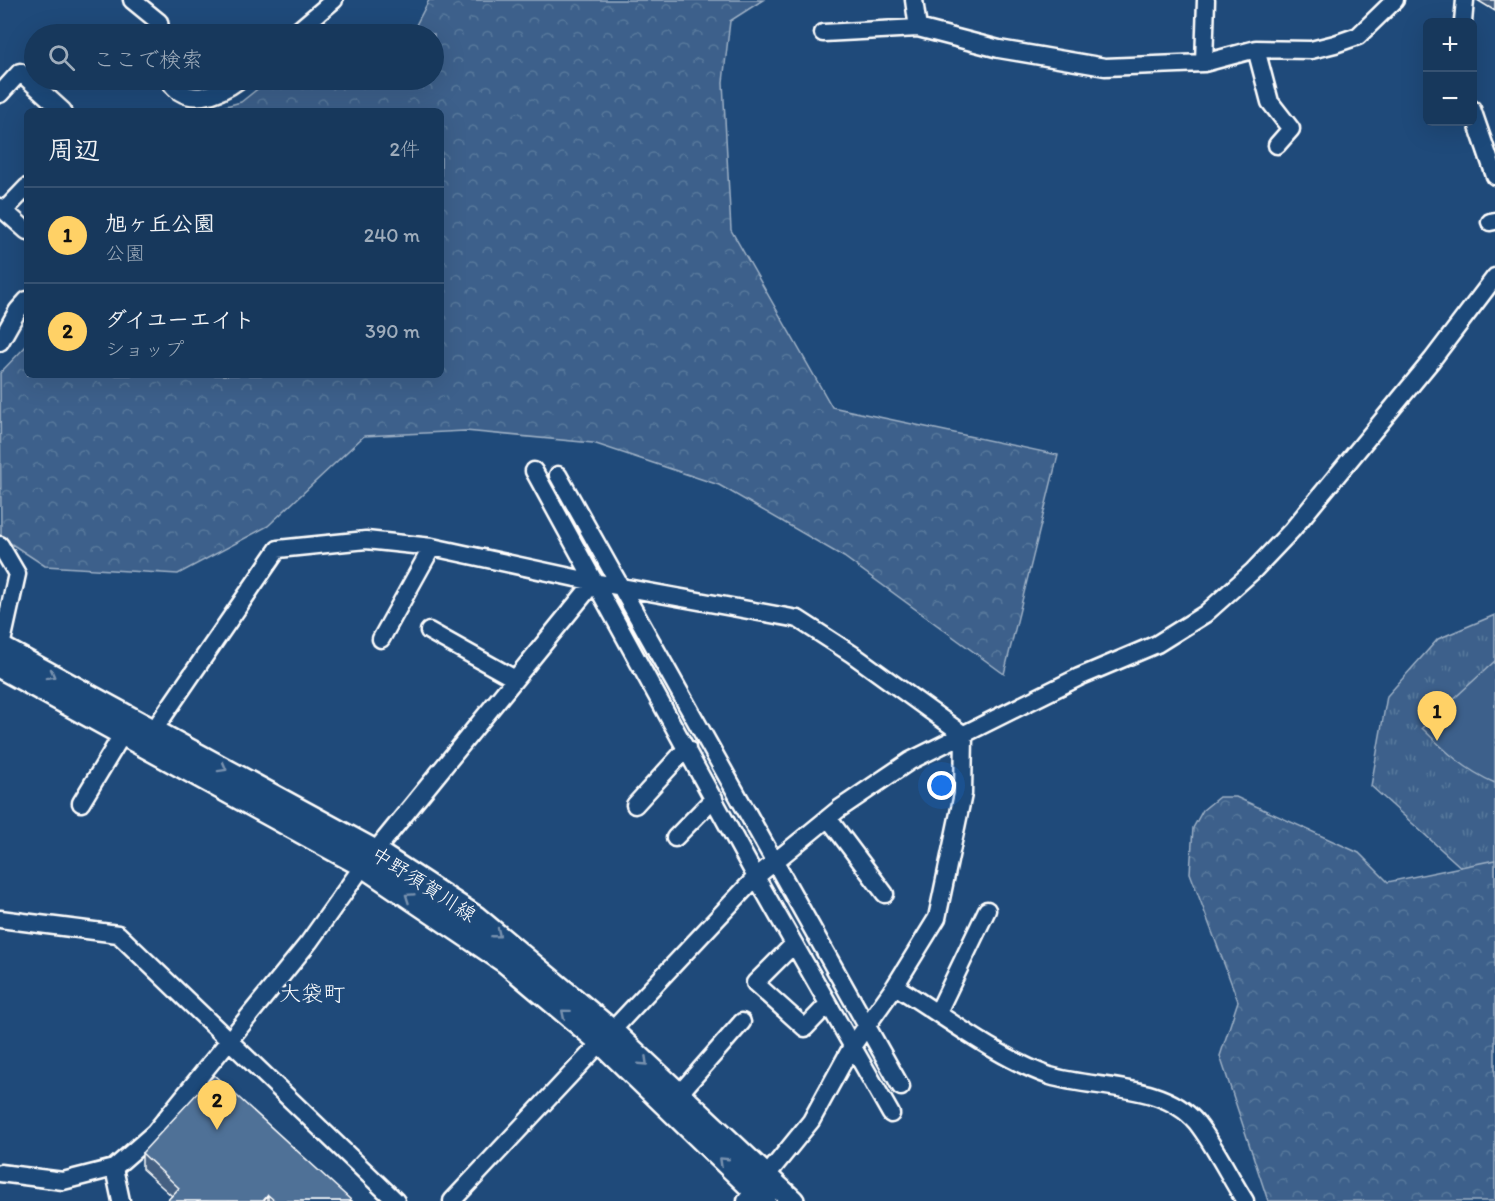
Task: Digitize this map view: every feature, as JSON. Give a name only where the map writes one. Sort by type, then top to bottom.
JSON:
[{"type":"main road","name":"中野須賀川線","points":[[0,653],[122,735],[148,738]]},
{"type":"main road","name":"中野須賀川線","points":[[0,653],[148,738],[476,917],[605,1036],[758,1192],[793,1201]]},
{"type":"main road","name":"中野須賀川線","points":[[605,1036],[679,1094],[758,1192]]},
{"type":"street","points":[[132,0],[159,24]]},
{"type":"street","points":[[306,24],[334,0]]},
{"type":"street","points":[[914,0],[918,28]]},
{"type":"street","points":[[1203,63],[1206,0]]},
{"type":"street","points":[[824,33],[918,28],[999,49],[1106,67],[1203,63],[1256,49],[1311,50],[1358,36],[1395,0]]},
{"type":"street","points":[[1463,18],[1464,0]]},
{"type":"street","points":[[1256,49],[1270,102],[1291,129],[1277,145]]},
{"type":"street","points":[[0,94],[20,72],[24,76]]},
{"type":"street","points":[[40,90],[60,108]]},
{"type":"street","points":[[179,90],[189,96],[217,94],[223,90]]},
{"type":"street","points":[[1477,121],[1495,176]]},
{"type":"street","points":[[24,190],[2,209],[24,228]]},
{"type":"street","points":[[452,1201],[756,877],[828,818],[910,761],[1079,677],[1157,644],[1205,614],[1253,571],[1292,530],[1417,378],[1495,277]]},
{"type":"street","points":[[0,342],[24,303]]},
{"type":"street","points":[[534,471],[827,1005],[891,1114]]},
{"type":"street","points":[[558,475],[901,1087]]},
{"type":"street","points":[[148,738],[278,549],[366,540],[432,547],[594,582],[798,619],[852,654],[964,735]]},
{"type":"street","points":[[0,544],[17,574],[0,653]]},
{"type":"street","points":[[381,639],[432,547]]},
{"type":"street","points":[[0,1173],[63,1181],[114,1168],[154,1133],[309,942],[369,859],[594,582]]},
{"type":"street","points":[[429,631],[515,679]]},
{"type":"street","points":[[81,803],[122,735]]},
{"type":"street","points":[[758,1192],[811,1121],[851,1048],[895,986],[937,918],[963,794],[964,735]]},
{"type":"street","points":[[635,805],[687,748]]},
{"type":"street","points":[[675,838],[714,798]]},
{"type":"street","points":[[828,818],[885,894]]},
{"type":"street","points":[[938,1012],[987,910]]},
{"type":"street","points":[[0,919],[118,934],[396,1201]]},
{"type":"street","points":[[794,944],[755,983],[805,1028],[827,1005]]},
{"type":"street","points":[[895,986],[1005,1054],[1050,1076],[1129,1091],[1174,1106],[1196,1121],[1245,1201]]},
{"type":"street","points":[[679,1094],[742,1022]]},
{"type":"street","points":[[114,1168],[121,1201]]},
{"type":"green space","points":[[429,0],[763,0],[730,21],[723,82],[731,230],[832,407],[1058,455],[1004,674],[844,557],[719,485],[593,443],[465,431],[364,436],[268,526],[178,574],[45,566],[1,537],[0,373],[24,348],[24,378],[444,378],[444,108],[218,108],[241,102],[256,90],[444,90],[444,24],[417,24]]},
{"type":"green space","points":[[1495,615],[1495,898],[1371,786],[1387,696],[1438,639]]},
{"type":"green space","points":[[1495,661],[1495,783],[1456,759],[1422,728]]},
{"type":"green space","points":[[1219,797],[1236,797],[1359,853],[1388,882],[1495,860],[1495,1201],[1268,1201],[1220,1056],[1238,1001],[1190,873],[1193,828],[1203,810]]},
{"type":"building","points":[[214,1075],[352,1201],[275,1201],[268,1195],[263,1201],[167,1201],[179,1188],[142,1153]]},
{"type":"place","name":"旭ヶ丘公園","points":[[1437,741]]},
{"type":"place","name":"ダイユーエイト","points":[[217,1130]]},
{"type":"district","name":"大袋町","points":[[312,993]]}]
